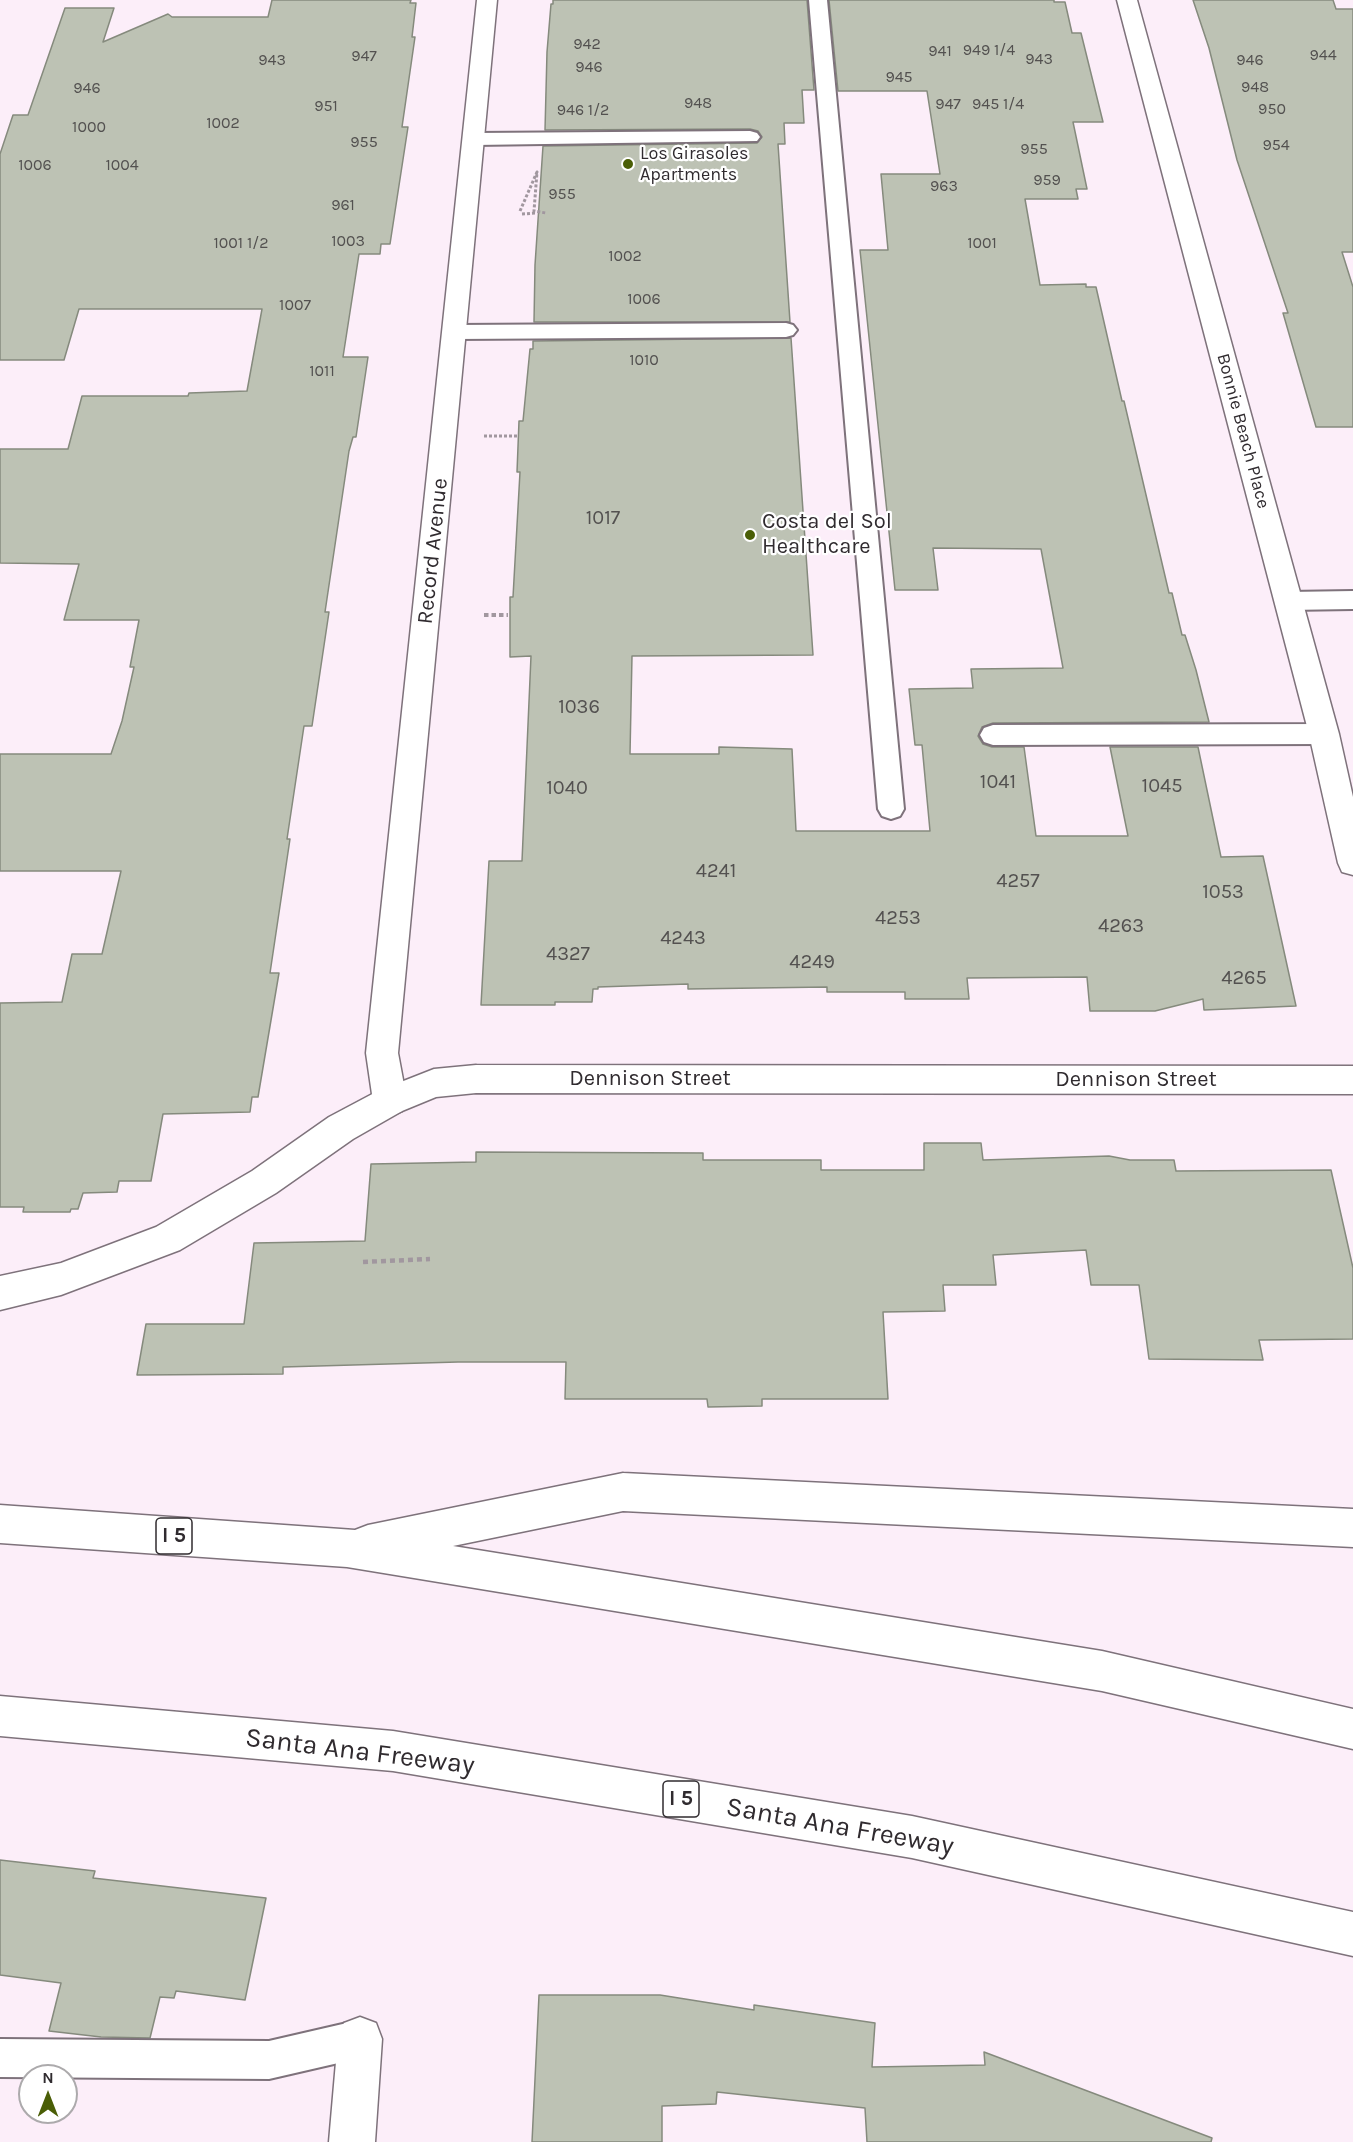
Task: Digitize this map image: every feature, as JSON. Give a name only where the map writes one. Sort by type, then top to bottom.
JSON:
[{"type":"main road","name":"Record Avenue","points":[[390,1101],[382,1053],[456,332],[487,0]]},
{"type":"main road","name":"Bonnie Beach Place","points":[[1127,0],[1324,734],[1353,863]]},
{"type":"main road","name":"Dennison Street","points":[[0,1293],[62,1279],[168,1239],[264,1182],[341,1128],[390,1101],[434,1083],[476,1079],[1353,1080]]},
{"type":"main road","points":[[347,1548],[623,1492],[1353,1528]]},
{"type":"main road","name":"I 5","points":[[0,1524],[347,1548],[1102,1671],[1353,1729]]},
{"type":"main road","name":"Santa Ana Freeway","points":[[0,1716],[393,1751],[912,1837],[1353,1934]]},
{"type":"main road","points":[[352,2142],[360,2039]]},
{"type":"lane","points":[[818,0],[828,230],[891,809]]},
{"type":"lane","points":[[475,139],[750,136]]},
{"type":"lane","points":[[456,332],[786,330]]},
{"type":"lane","points":[[1288,601],[1353,600]]},
{"type":"lane","points":[[993,735],[1324,734]]},
{"type":"lane","points":[[0,2058],[269,2060],[360,2039]]},
{"type":"path","points":[[537,172],[534,211],[546,213],[521,212],[537,172]]},
{"type":"path","points":[[480,436],[519,436]]},
{"type":"path","points":[[483,615],[508,615]]},
{"type":"path","points":[[363,1262],[430,1259]]},
{"type":"building","points":[[272,0],[411,0],[410,3],[416,3],[412,37],[415,37],[402,127],[408,127],[390,244],[381,244],[380,254],[359,254],[343,357],[368,357],[356,437],[353,437],[349,451],[325,612],[329,612],[312,726],[304,726],[287,839],[290,839],[270,973],[279,973],[258,1097],[252,1097],[250,1112],[163,1114],[151,1181],[119,1181],[117,1192],[83,1193],[78,1209],[71,1209],[70,1212],[23,1212],[24,1207],[0,1207],[0,1003],[62,1002],[72,954],[102,954],[121,871],[0,871],[0,754],[111,754],[122,721],[134,667],[130,667],[139,620],[64,620],[79,564],[0,563],[0,449],[68,449],[82,396],[188,396],[189,393],[247,391],[262,309],[79,309],[64,360],[0,360],[0,154],[13,115],[28,115],[65,8],[114,8],[103,42],[168,14],[172,17],[268,17]]},
{"type":"building","points":[[553,0],[807,0],[814,90],[802,90],[804,123],[784,123],[785,144],[778,144],[790,322],[534,322],[535,265],[543,146],[757,143],[762,137],[758,131],[750,129],[545,130],[547,52]]},
{"type":"building","points":[[829,0],[1054,0],[1054,2],[1065,2],[1072,33],[1081,33],[1103,122],[1073,122],[1087,189],[1076,189],[1078,199],[1025,199],[1040,285],[1086,284],[1086,287],[1096,287],[1169,593],[1172,593],[1182,635],[1185,635],[1196,670],[1209,722],[993,723],[982,727],[978,736],[983,744],[992,747],[1024,747],[1036,836],[1128,836],[1110,747],[1198,747],[1221,857],[1263,856],[1296,1006],[1204,1010],[1203,999],[1155,1011],[1090,1011],[1087,977],[967,978],[969,999],[905,999],[905,992],[827,992],[827,987],[688,989],[688,984],[598,987],[598,989],[593,989],[592,1002],[555,1002],[555,1005],[481,1005],[489,861],[522,861],[531,656],[510,657],[510,597],[513,597],[520,472],[517,472],[519,421],[523,421],[530,349],[533,349],[533,341],[791,338],[813,655],[632,656],[630,754],[719,754],[719,747],[792,749],[796,831],[930,831],[922,745],[915,745],[909,689],[973,688],[971,669],[1063,668],[1041,549],[933,548],[938,590],[895,590],[860,250],[888,250],[881,174],[940,174],[927,91],[838,91]]},
{"type":"building","points":[[1193,0],[1333,0],[1336,9],[1353,9],[1353,252],[1342,252],[1353,287],[1353,427],[1316,427],[1283,313],[1288,313],[1237,160],[1209,48]]},
{"type":"building","points":[[924,1143],[981,1143],[983,1160],[1109,1156],[1130,1160],[1174,1160],[1176,1171],[1331,1170],[1353,1268],[1353,1339],[1259,1340],[1263,1360],[1149,1359],[1139,1285],[1091,1285],[1086,1250],[993,1255],[996,1285],[943,1285],[945,1311],[883,1312],[888,1399],[762,1399],[762,1406],[708,1407],[707,1399],[565,1399],[566,1362],[458,1362],[283,1367],[283,1374],[137,1375],[146,1324],[244,1324],[254,1243],[365,1241],[371,1164],[476,1162],[476,1152],[703,1153],[703,1160],[821,1160],[821,1170],[924,1170]]},
{"type":"building","points":[[0,1860],[95,1871],[93,1878],[266,1898],[245,2000],[176,1991],[174,1998],[160,1997],[150,2038],[101,2037],[49,2031],[61,1983],[0,1975]]},
{"type":"building","points":[[539,1995],[660,1995],[754,2010],[754,2005],[875,2023],[872,2067],[985,2065],[984,2052],[1212,2138],[1211,2142],[867,2142],[865,2108],[717,2092],[716,2104],[662,2106],[662,2142],[532,2142]]},
{"type":"place","name":"Los Girasoles Apartments","points":[[628,164]]},
{"type":"place","name":"Costa del Sol Healthcare","points":[[750,535]]}]
